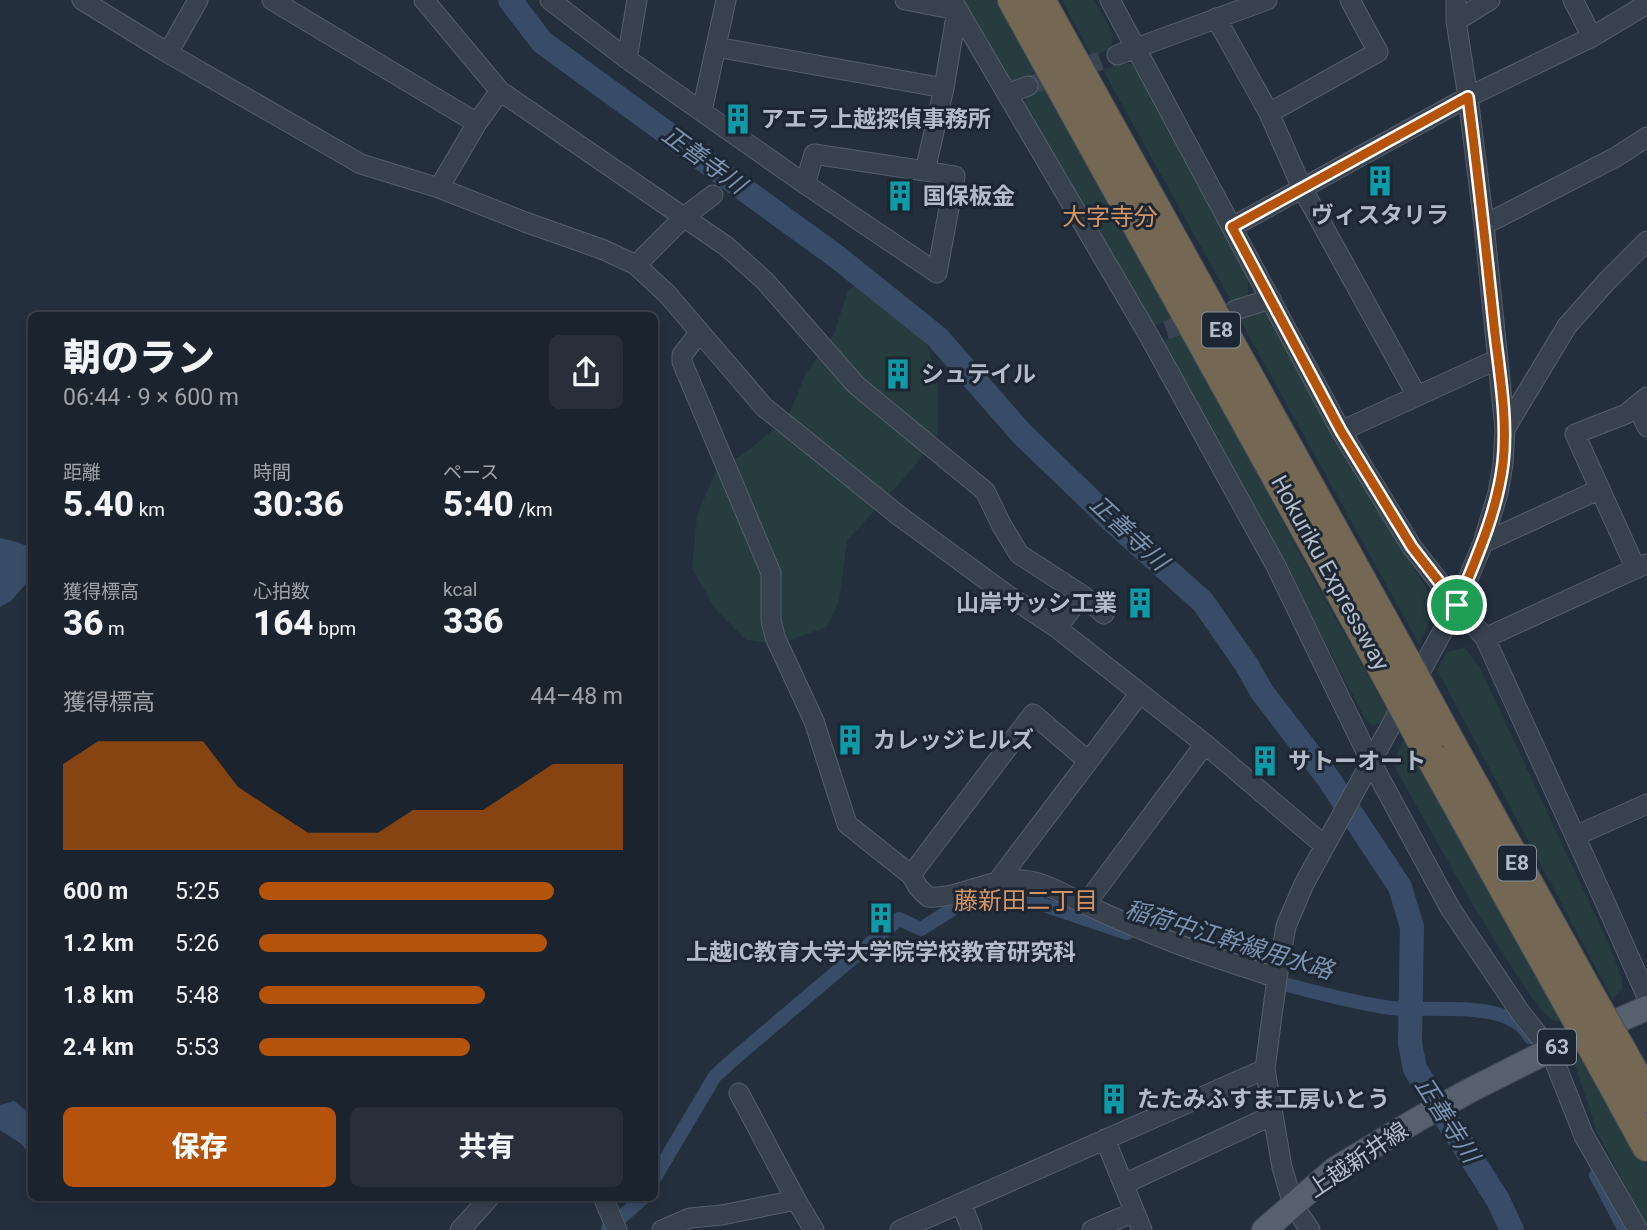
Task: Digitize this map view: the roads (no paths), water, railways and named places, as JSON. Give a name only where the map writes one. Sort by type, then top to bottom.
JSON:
[{"type":"highway","name":"Hokuriku Expressway","points":[[1013,0],[1397,670]]},
{"type":"highway","name":"Hokuriku Expressway","points":[[1040,0],[1397,670],[1612,1058],[1647,1146]]},
{"type":"highway","name":"Hokuriku Expressway","points":[[1612,1058],[1647,1097]]},
{"type":"main road","name":"上越新井線","points":[[1264,1230],[1335,1169],[1420,1118],[1550,1050],[1647,1008]]},
{"type":"street","points":[[82,0],[168,53],[361,164],[439,188],[604,250],[636,265],[668,295],[764,407],[898,515],[1057,628],[1205,744],[1325,846]]},
{"type":"street","points":[[168,53],[198,0]]},
{"type":"street","points":[[272,0],[477,123]]},
{"type":"street","points":[[424,0],[500,90],[726,246],[765,281],[856,385],[985,491],[1019,554],[1082,595],[1104,614]]},
{"type":"street","points":[[550,0],[627,59],[805,184],[937,273],[955,176],[814,154],[805,184]]},
{"type":"street","points":[[627,59],[637,0]]},
{"type":"street","points":[[702,111],[726,0]]},
{"type":"street","points":[[905,0],[954,5]]},
{"type":"street","points":[[1110,0],[1341,431],[1412,547],[1485,638],[1647,997]]},
{"type":"street","points":[[1117,55],[1267,0]]},
{"type":"street","points":[[1269,113],[1378,52],[1350,0]]},
{"type":"street","points":[[1310,1230],[1293,1205],[1282,1167],[1265,1069],[1286,926],[1304,884],[1457,605],[1483,543],[1498,493],[1503,464],[1505,429],[1498,359],[1484,225],[1456,21],[1456,0]]},
{"type":"street","points":[[1456,21],[1490,0]]},
{"type":"street","points":[[1573,0],[1592,37]]},
{"type":"street","points":[[1232,227],[1468,97],[1592,37],[1647,4]]},
{"type":"street","points":[[925,171],[944,88],[954,5]]},
{"type":"street","points":[[954,5],[1157,332],[1276,566],[1371,762],[1450,908],[1520,1012],[1550,1050],[1584,1136],[1638,1230]]},
{"type":"street","points":[[1216,18],[1269,113],[1303,188],[1417,396]]},
{"type":"street","points":[[716,47],[944,88]]},
{"type":"street","points":[[1007,94],[1028,86]]},
{"type":"street","points":[[439,188],[500,90]]},
{"type":"street","points":[[1484,225],[1616,157],[1647,137]]},
{"type":"street","points":[[636,265],[684,217],[713,195]]},
{"type":"street","points":[[1505,429],[1567,326],[1606,281],[1647,241]]},
{"type":"street","points":[[1235,310],[1270,299]]},
{"type":"street","points":[[699,333],[682,355],[682,362],[771,573],[771,620],[775,637],[814,721],[847,824],[911,875],[928,897],[940,898],[997,882],[1035,882],[1052,887],[1084,905],[1167,940],[1277,978]]},
{"type":"street","points":[[1341,431],[1498,359]]},
{"type":"street","points":[[1485,638],[1642,566],[1600,489],[1575,434],[1626,414],[1642,401],[1647,428]]},
{"type":"street","points":[[1483,543],[1600,489]]},
{"type":"street","points":[[1057,628],[1082,595]]},
{"type":"street","points":[[997,882],[1140,693]]},
{"type":"street","points":[[911,875],[1034,714],[1088,761]]},
{"type":"street","points":[[1084,905],[1205,744]]},
{"type":"street","points":[[1575,836],[1647,804]]},
{"type":"street","points":[[900,1230],[1265,1069]]},
{"type":"street","points":[[739,1093],[814,1230]]},
{"type":"street","points":[[1124,1184],[1273,1115]]},
{"type":"street","points":[[1105,1139],[1142,1230]]},
{"type":"street","points":[[662,1230],[690,1218],[726,1222],[796,1200]]},
{"type":"street","points":[[460,1230],[485,1201]]},
{"type":"street","points":[[605,1201],[617,1230]]},
{"type":"street","points":[[961,1203],[972,1230]]},
{"type":"street","points":[[1093,1230],[1134,1212]]},
{"type":"water","points":[[0,538],[28,546],[28,581],[11,601],[0,607]]},
{"type":"water","points":[[14,1101],[28,1111],[28,1152],[0,1130],[0,1105]]},
{"type":"waterway","name":"正善寺川","points":[[510,0],[542,42],[837,257],[937,337],[1022,434],[1109,518],[1203,602],[1262,692],[1328,778],[1400,887],[1412,927],[1410,1043],[1415,1069],[1498,1200],[1512,1230]]},
{"type":"waterway","name":"稲荷中江幹線用水路","points":[[658,1172],[715,1076],[899,919],[921,929],[962,903],[1014,895],[1127,933]]},
{"type":"waterway","name":"稲荷中江幹線用水路","points":[[1269,980],[1384,1007],[1485,1011],[1504,1016],[1519,1024],[1530,1037]]},
{"type":"waterway","name":"稲荷中江幹線用水路","points":[[1596,1175],[1625,1230]]},
{"type":"waterway","name":"稲荷中江幹線用水路","points":[[608,1229],[640,1201]]},
{"type":"tunnel","points":[[1028,86],[1117,55]]},
{"type":"tunnel","points":[[1166,330],[1202,319]]},
{"type":"place","name":"アエラ上越探偵事務所","points":[[738,119]]},
{"type":"place","name":"ヴィスタリラ","points":[[1380,181]]},
{"type":"place","name":"国保板金","points":[[900,196]]},
{"type":"place","name":"シュテイル","points":[[898,374]]},
{"type":"place","name":"山岸サッシ工業","points":[[1140,603]]},
{"type":"place","name":"カレッジヒルズ","points":[[850,740]]},
{"type":"place","name":"サトーオート","points":[[1265,761]]},
{"type":"place","name":"上越IC教育大学大学院学校教育研究科","points":[[881,918]]},
{"type":"place","name":"たたみふすま工房いとう","points":[[1114,1099]]},
{"type":"district","name":"大字寺分","points":[[1110,217]]},
{"type":"district","name":"藤新田二丁目","points":[[1026,901]]}]
